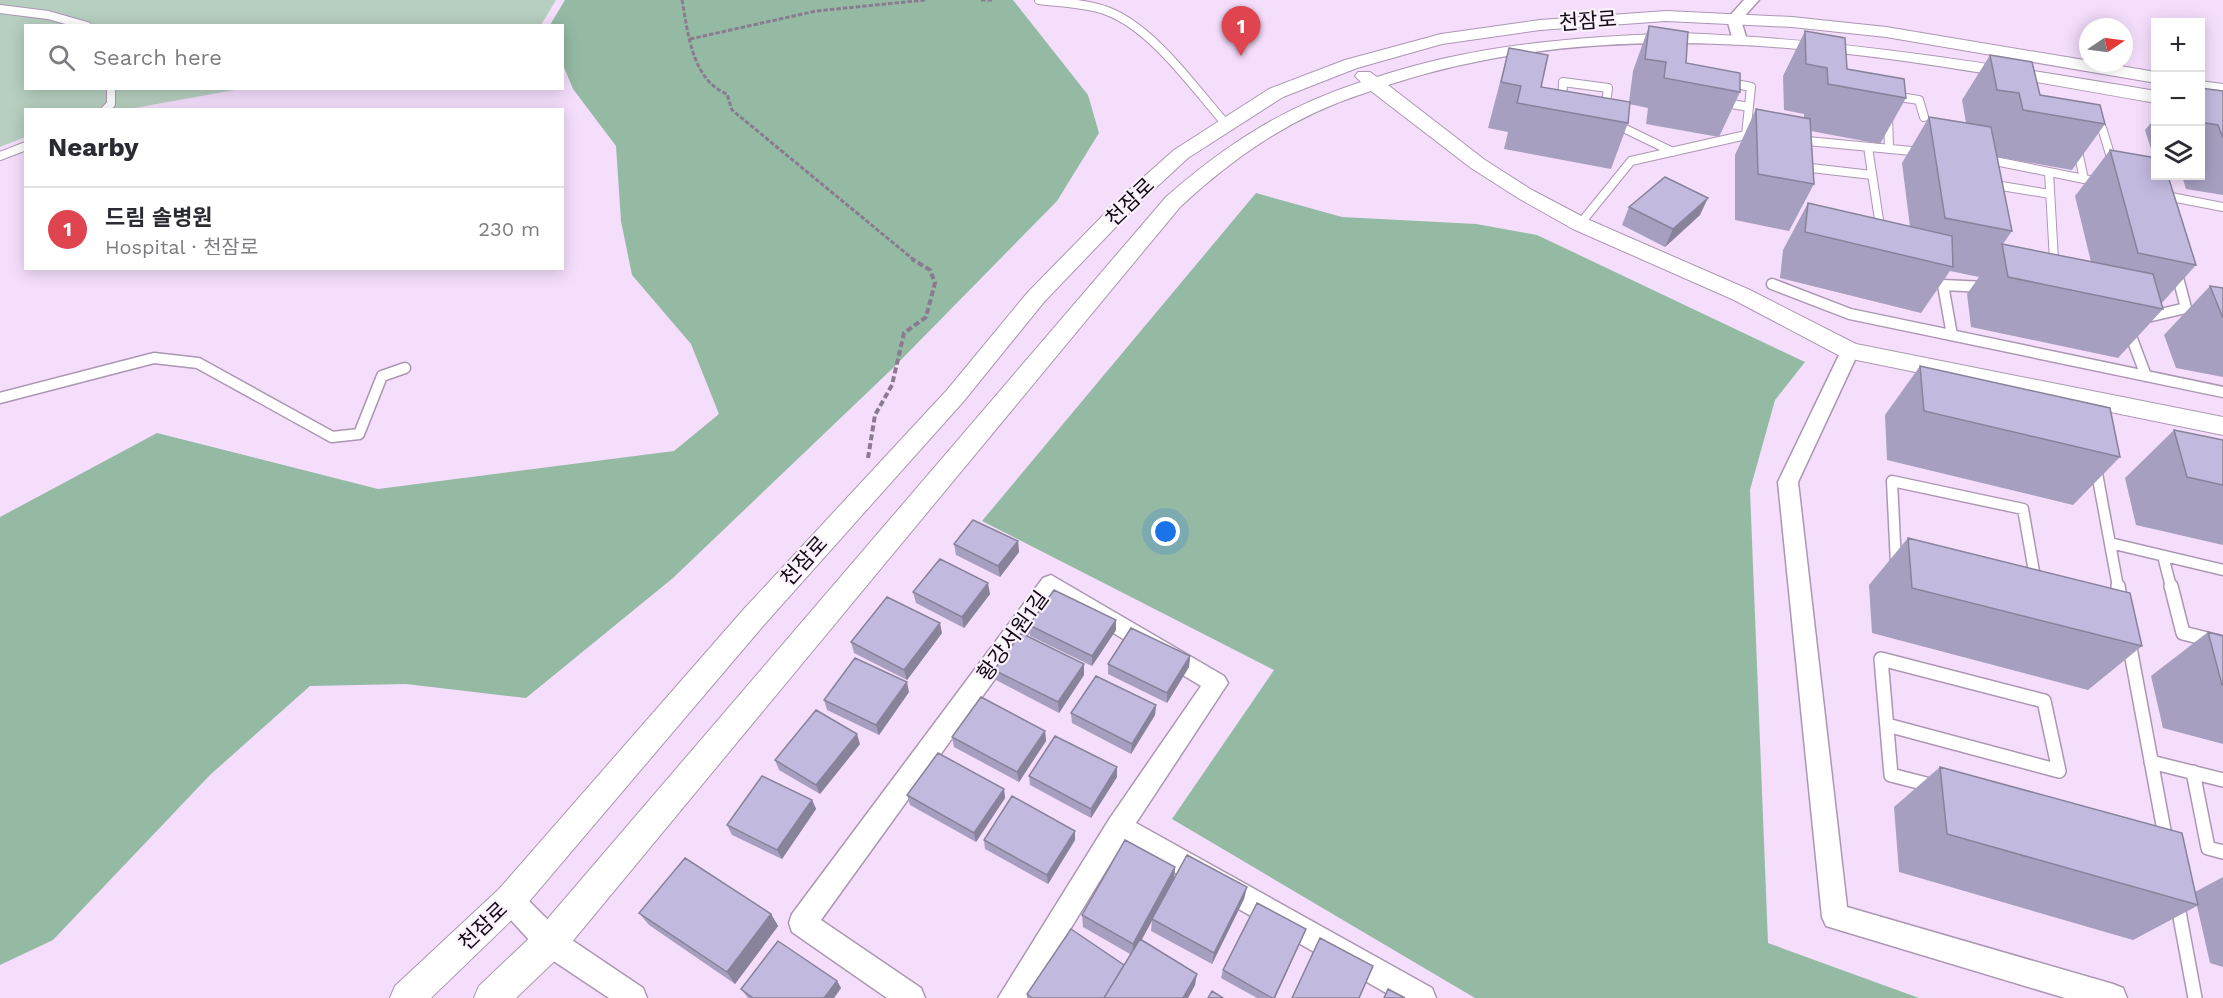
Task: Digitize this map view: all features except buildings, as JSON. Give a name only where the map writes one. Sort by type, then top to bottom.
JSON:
[{"type":"street","points":[[1737,28],[1752,0]]},
{"type":"street","name":"천잠로","points":[[407,998],[510,900],[874,482],[955,396],[1036,297],[1127,203],[1181,154],[1276,93],[1351,64],[1441,39],[1540,25],[1666,16],[2151,96]]},
{"type":"street","name":"천잠로","points":[[491,998],[550,942],[1173,202],[1212,167],[1299,112],[1374,84],[1445,62],[1561,41],[1792,22],[1886,32],[2151,77]]},
{"type":"street","points":[[1351,64],[1478,164],[1525,194],[1580,224],[1742,295],[1850,351],[2084,403],[2223,426]]},
{"type":"street","points":[[2205,87],[2223,90]]},
{"type":"street","points":[[2205,106],[2223,108]]},
{"type":"street","points":[[1850,351],[1788,482],[1834,918],[2113,998]]},
{"type":"street","name":"황강서원1길","points":[[911,998],[802,923],[1051,584],[1216,682],[1119,827],[1012,998]]},
{"type":"street","points":[[1119,827],[1422,998]]},
{"type":"street","points":[[510,900],[550,942],[633,998]]},
{"type":"lane","points":[[1039,0],[1078,4],[1108,11],[1125,19],[1175,67],[1226,124]]},
{"type":"lane","points":[[0,9],[48,15],[80,24]]},
{"type":"lane","points":[[1721,81],[1751,87],[1746,135]]},
{"type":"lane","points":[[1560,118],[1563,82],[1608,88],[1604,118]]},
{"type":"lane","points":[[107,108],[111,105],[111,90]]},
{"type":"lane","points":[[1878,94],[1919,100],[1924,117]]},
{"type":"lane","points":[[1888,95],[1889,149]]},
{"type":"lane","points":[[1708,100],[1749,106]]},
{"type":"lane","points":[[1593,118],[1604,118],[1672,152]]},
{"type":"lane","points":[[2082,125],[2102,128],[2115,172]]},
{"type":"lane","points":[[2074,134],[2084,179]]},
{"type":"lane","points":[[1580,224],[1631,161],[1746,135],[1768,137]]},
{"type":"lane","points":[[1791,140],[1933,154]]},
{"type":"lane","points":[[0,156],[24,147]]},
{"type":"lane","points":[[1868,147],[1882,241],[1870,240]]},
{"type":"lane","points":[[1978,158],[2108,184]]},
{"type":"lane","points":[[1804,178],[1802,167],[1872,176]]},
{"type":"lane","points":[[2049,172],[2054,277]]},
{"type":"lane","points":[[1974,182],[2050,194]]},
{"type":"lane","points":[[2158,205],[2155,194],[2223,207]]},
{"type":"lane","points":[[2146,376],[2126,321],[2187,308],[2174,262]]},
{"type":"lane","points":[[1772,284],[1850,314],[2223,392]]},
{"type":"lane","points":[[1952,335],[1943,285],[2001,287]]},
{"type":"lane","points":[[0,398],[154,358],[198,363],[332,437],[358,434],[382,376],[405,368]]},
{"type":"lane","points":[[2093,453],[2151,762],[2164,849]]},
{"type":"lane","points":[[1907,567],[1896,564],[1892,481],[2023,509],[2039,599]]},
{"type":"lane","points":[[2110,543],[2223,570]]},
{"type":"lane","points":[[2163,555],[2183,633],[2223,643]]},
{"type":"lane","points":[[1887,725],[2059,771],[2044,701],[1881,659],[1891,776],[1949,790]]},
{"type":"lane","points":[[2151,762],[2223,780]]},
{"type":"lane","points":[[2193,772],[2208,848],[2223,852]]},
{"type":"lane","points":[[2176,893],[2195,998]]},
{"type":"path","points":[[682,0],[691,47],[710,85],[727,94],[732,110],[746,119],[809,176],[832,190],[912,259],[930,270],[935,283],[926,317],[904,333],[892,385],[875,415],[867,453],[874,482]]},
{"type":"path","points":[[690,39],[816,11],[925,0]]},
{"type":"path","points":[[981,0],[993,0]]},
{"type":"green space","points":[[0,0],[556,0],[542,24],[24,24],[24,90],[234,90],[135,108],[24,108],[24,137],[0,147]]},
{"type":"green space","points":[[565,0],[1013,0],[1088,95],[1099,133],[1057,201],[893,368],[673,578],[526,698],[406,684],[310,686],[210,775],[53,940],[0,965],[0,517],[157,433],[378,489],[674,451],[719,414],[691,344],[632,275],[621,221],[616,146],[573,89],[564,67],[564,24],[551,24]]},
{"type":"green space","points":[[1256,193],[1342,217],[1476,224],[1537,235],[1805,362],[1775,400],[1750,490],[1768,943],[1919,998],[1475,998],[1172,819],[1274,670],[982,521]]},
{"type":"place","name":"드림 솔병원","points":[[1241,56]]}]
